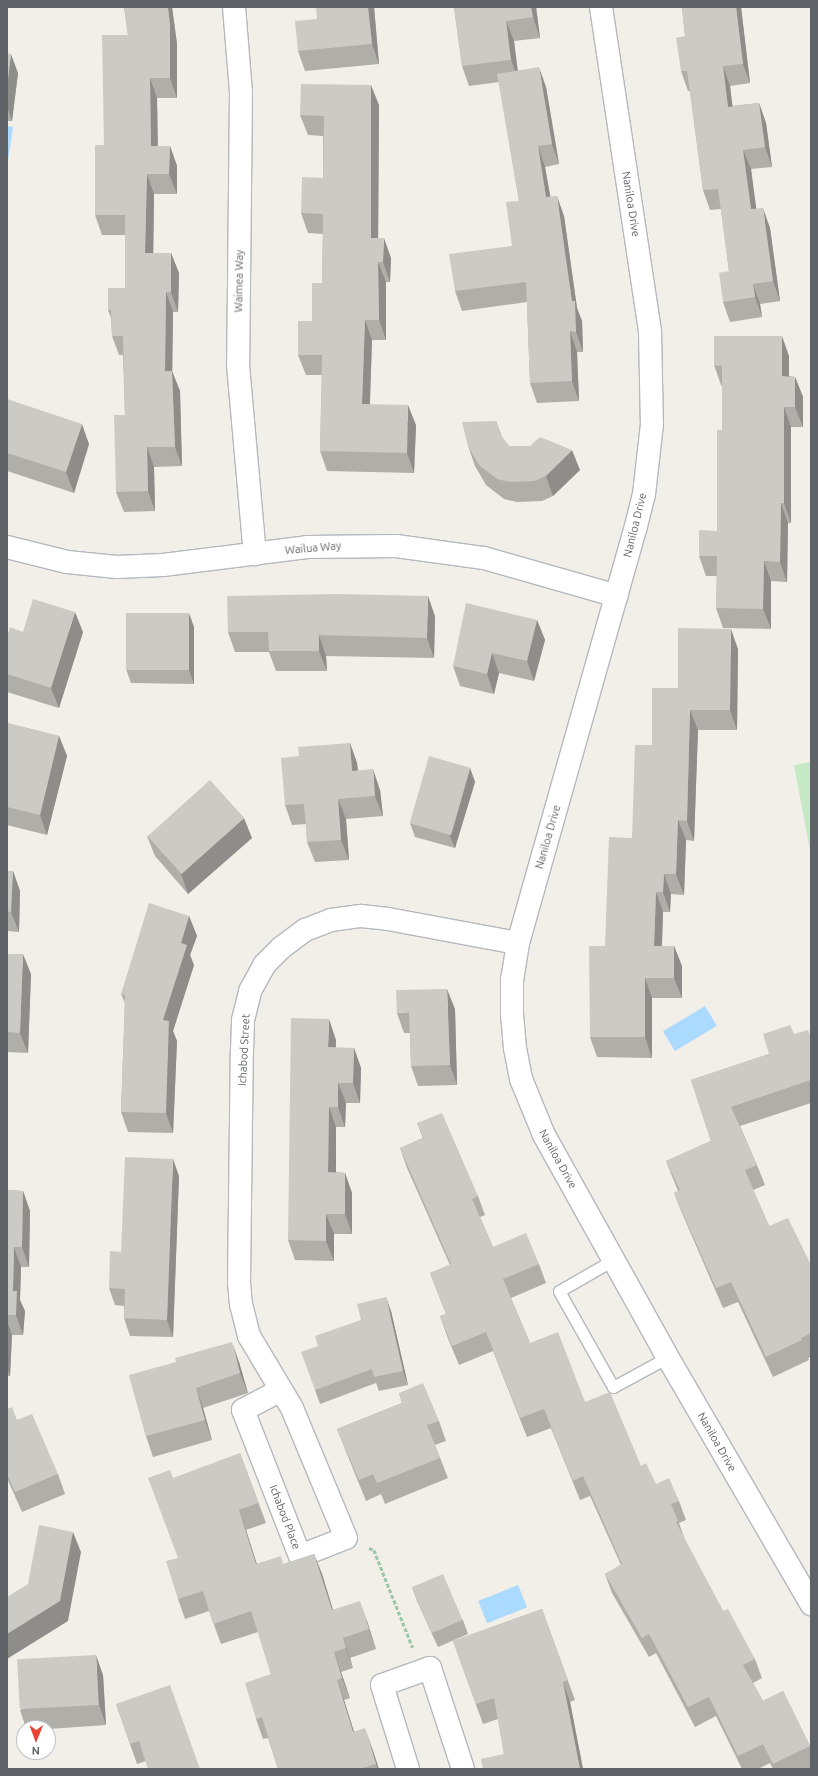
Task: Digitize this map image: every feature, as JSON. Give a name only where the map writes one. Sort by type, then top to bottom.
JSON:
[{"type":"street","name":"Waimea Way","points":[[234,7],[241,92],[238,365],[256,554]]},
{"type":"street","name":"Naniloa Drive","points":[[601,7],[650,332],[652,363],[652,424],[644,494],[617,596],[518,944],[512,979],[512,1014],[521,1079],[544,1134],[668,1357],[811,1604]]},
{"type":"street","name":"Wailua Way","points":[[7,547],[67,562],[116,567],[164,565],[348,545],[424,549],[512,565],[617,596]]},
{"type":"street","name":"Ichabod Street","points":[[281,1390],[249,1336],[239,1283],[243,1020],[250,991],[265,964],[305,930],[331,920],[361,916],[388,919],[518,944]]},
{"type":"street","name":"Ichabod Place","points":[[281,1390],[243,1410],[300,1556],[346,1538]]},
{"type":"street","points":[[281,1390],[292,1408],[346,1538]]},
{"type":"street","points":[[408,1769],[382,1685],[430,1668],[463,1769]]},
{"type":"lane","points":[[613,1260],[559,1291],[612,1387],[668,1357]]},
{"type":"path","points":[[346,1538],[374,1550],[422,1671]]},
{"type":"green space","points":[[811,762],[811,856],[794,765]]},
{"type":"water","points":[[7,126],[13,127],[7,168]]},
{"type":"water","points":[[705,1006],[717,1026],[675,1051],[663,1031]]},
{"type":"water","points":[[518,1585],[527,1607],[487,1623],[478,1601]]},
{"type":"building","points":[[124,7],[168,7],[170,24],[170,78],[150,78],[151,146],[170,146],[169,174],[147,174],[145,253],[171,253],[171,292],[166,292],[165,371],[172,371],[175,447],[147,447],[148,491],[116,492],[114,415],[125,415],[123,336],[112,336],[111,310],[108,310],[108,288],[125,288],[125,215],[95,215],[95,145],[104,145],[102,35],[128,35]]},
{"type":"building","points":[[316,7],[368,7],[372,44],[298,51],[295,21],[317,19]]},
{"type":"building","points":[[454,7],[531,7],[533,17],[506,21],[511,60],[462,66]]},
{"type":"building","points":[[682,7],[736,7],[743,64],[723,66],[728,107],[759,103],[765,147],[743,150],[751,209],[763,208],[773,281],[753,284],[755,297],[723,302],[719,273],[729,271],[718,189],[703,190],[687,71],[681,71],[676,38],[685,36]]},
{"type":"building","points":[[7,53],[11,54],[7,87]]},
{"type":"building","points":[[539,67],[552,144],[538,146],[546,197],[557,196],[572,301],[575,301],[576,332],[570,331],[572,381],[530,383],[526,282],[455,291],[449,254],[512,246],[506,202],[519,201],[497,74]]},
{"type":"building","points":[[301,84],[371,85],[371,238],[384,238],[383,262],[378,262],[379,320],[365,320],[362,404],[408,405],[407,453],[320,451],[322,355],[298,355],[298,321],[312,321],[312,283],[322,283],[323,214],[301,213],[302,177],[323,178],[324,116],[300,115]]},
{"type":"building","points":[[714,336],[782,336],[782,376],[795,377],[795,407],[784,407],[784,503],[781,503],[780,562],[764,561],[763,609],[716,608],[717,556],[699,556],[699,530],[717,531],[717,430],[722,430],[722,366],[714,365]]},
{"type":"building","points":[[7,399],[82,424],[66,472],[7,453]]},
{"type":"building","points":[[496,421],[500,434],[509,446],[530,446],[540,437],[572,450],[546,476],[534,481],[509,482],[497,479],[479,465],[468,446],[462,422]]},
{"type":"building","points":[[338,594],[428,596],[427,638],[319,635],[319,651],[269,651],[268,632],[228,632],[227,596]]},
{"type":"building","points":[[33,599],[75,612],[51,688],[7,674],[7,636],[10,627],[23,632]]},
{"type":"building","points":[[466,603],[537,620],[527,661],[492,653],[487,674],[453,666]]},
{"type":"building","points":[[126,613],[189,613],[189,670],[126,670]]},
{"type":"building","points":[[678,628],[731,629],[730,710],[690,710],[687,821],[678,820],[676,874],[664,874],[663,892],[656,892],[654,946],[674,946],[674,978],[645,978],[645,1037],[590,1037],[589,946],[605,946],[609,837],[632,838],[635,745],[652,745],[652,688],[678,688]]},
{"type":"building","points":[[7,723],[59,736],[40,815],[7,807]]},
{"type":"building","points":[[350,743],[352,771],[373,769],[375,796],[338,799],[341,840],[307,842],[304,804],[285,805],[281,758],[299,756],[298,747]]},
{"type":"building","points":[[429,756],[470,768],[451,835],[410,823]]},
{"type":"building","points":[[210,780],[244,818],[182,874],[148,836]]},
{"type":"building","points":[[7,871],[13,871],[11,912],[7,911]]},
{"type":"building","points":[[149,903],[189,916],[181,943],[187,945],[163,1020],[169,1021],[166,1113],[121,1112],[125,995],[121,994]]},
{"type":"building","points":[[7,954],[23,954],[20,1033],[7,1032]]},
{"type":"building","points":[[447,989],[450,1065],[411,1066],[409,1012],[397,1013],[396,990]]},
{"type":"building","points":[[291,1018],[329,1019],[328,1047],[354,1048],[353,1083],[338,1083],[338,1107],[329,1107],[328,1172],[345,1173],[345,1214],[326,1214],[326,1241],[288,1240]]},
{"type":"building","points":[[790,1025],[794,1034],[808,1030],[811,1038],[811,1080],[731,1107],[757,1165],[745,1170],[769,1226],[788,1218],[811,1265],[811,1333],[801,1338],[802,1340],[766,1357],[731,1282],[716,1288],[674,1193],[680,1190],[666,1161],[711,1141],[691,1080],[769,1054],[763,1034]]},
{"type":"building","points":[[442,1113],[478,1196],[472,1199],[493,1247],[526,1233],[539,1264],[503,1279],[530,1343],[558,1332],[585,1402],[610,1392],[641,1466],[646,1463],[656,1484],[669,1478],[679,1501],[671,1504],[678,1521],[676,1522],[723,1611],[728,1609],[755,1659],[743,1665],[763,1701],[783,1691],[810,1746],[773,1764],[763,1744],[738,1756],[709,1697],[688,1707],[649,1634],[642,1638],[605,1574],[622,1564],[583,1476],[573,1481],[544,1409],[520,1418],[486,1332],[452,1346],[440,1316],[446,1314],[430,1273],[451,1264],[400,1148],[424,1138],[417,1123]]},
{"type":"building","points":[[125,1157],[173,1159],[167,1320],[124,1318],[125,1289],[109,1288],[110,1251],[121,1252]]},
{"type":"building","points":[[7,1190],[23,1191],[22,1247],[14,1247],[13,1291],[17,1291],[16,1315],[7,1315]]},
{"type":"building","points":[[386,1297],[403,1371],[374,1377],[372,1369],[315,1390],[301,1352],[318,1346],[315,1336],[361,1320],[357,1304]]},
{"type":"building","points":[[232,1342],[240,1373],[196,1388],[205,1420],[146,1436],[129,1375],[176,1362],[175,1358]]},
{"type":"building","points":[[423,1383],[439,1421],[427,1425],[440,1458],[377,1483],[373,1474],[359,1480],[337,1429],[402,1403],[399,1393]]},
{"type":"building","points":[[12,1407],[17,1420],[32,1414],[58,1474],[15,1492],[7,1474],[7,1409]]},
{"type":"building","points":[[240,1453],[258,1503],[239,1510],[256,1564],[281,1556],[283,1564],[314,1554],[332,1610],[360,1601],[369,1629],[343,1638],[346,1648],[334,1652],[342,1678],[337,1680],[353,1732],[365,1728],[376,1764],[360,1769],[278,1769],[262,1717],[256,1719],[245,1683],[271,1674],[251,1611],[213,1624],[203,1591],[178,1599],[166,1561],[178,1558],[148,1478],[170,1470],[173,1478]]},
{"type":"building","points":[[39,1525],[73,1532],[60,1601],[7,1634],[7,1597],[28,1584]]},
{"type":"building","points":[[443,1574],[463,1620],[431,1633],[412,1587]]},
{"type":"building","points":[[542,1609],[568,1680],[563,1682],[580,1769],[483,1769],[481,1759],[504,1754],[494,1698],[476,1704],[453,1641]]},
{"type":"building","points":[[96,1655],[99,1705],[20,1709],[17,1659]]},
{"type":"building","points":[[170,1685],[200,1769],[148,1769],[139,1741],[130,1744],[116,1704]]}]
